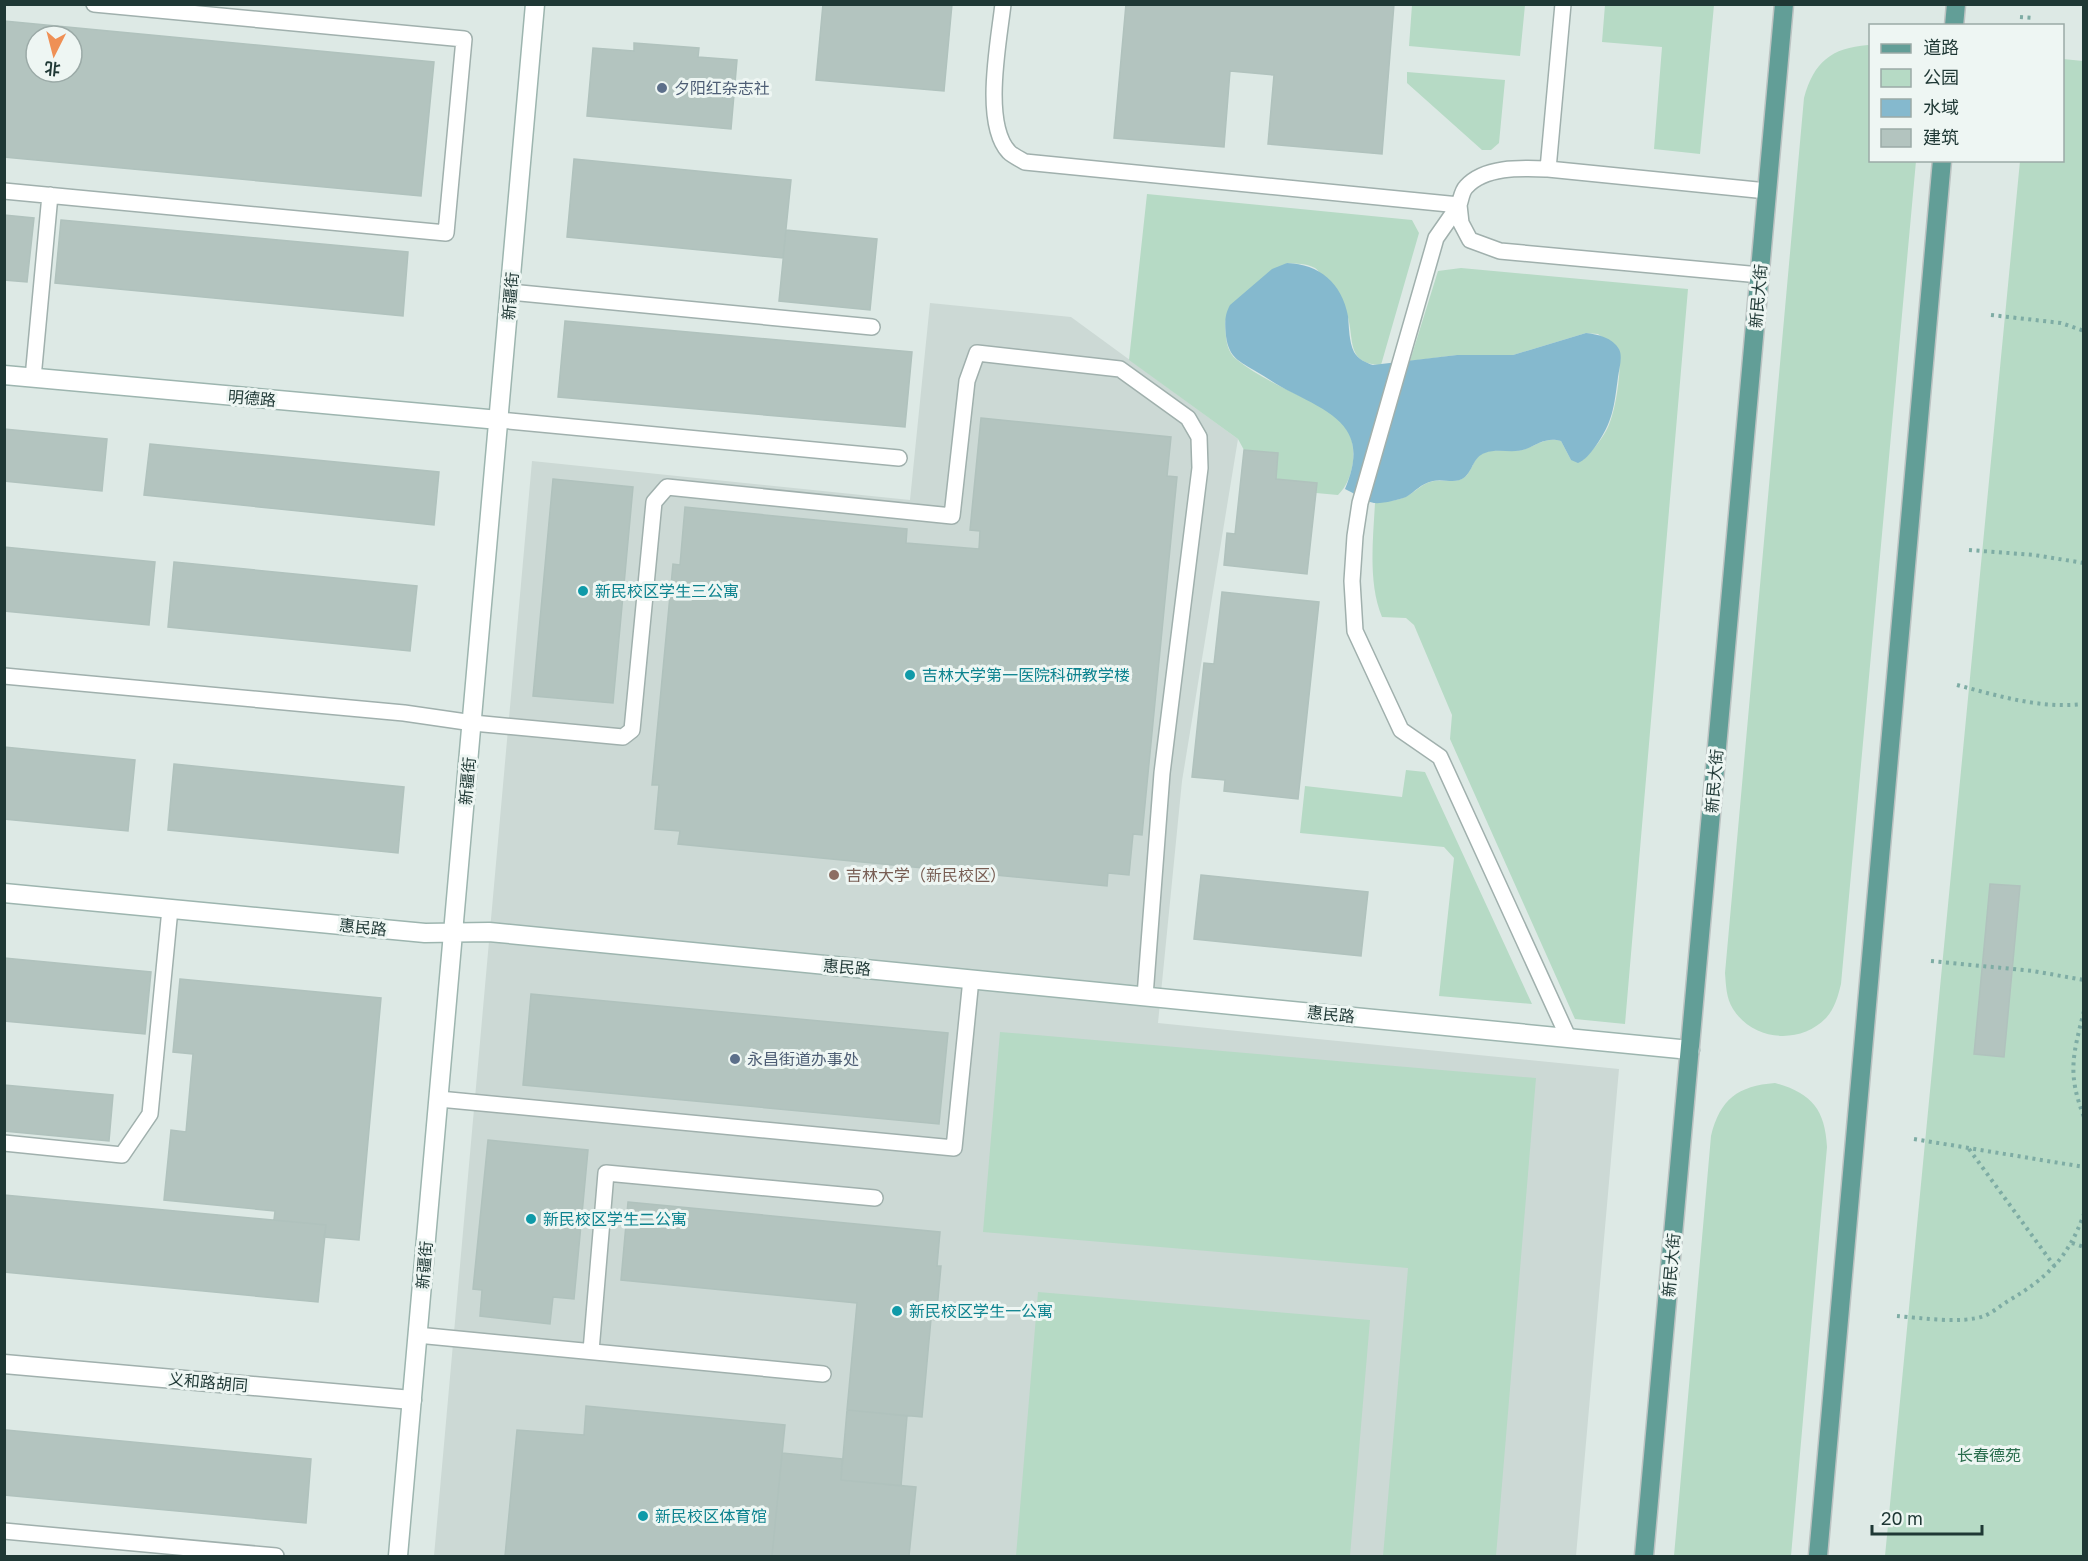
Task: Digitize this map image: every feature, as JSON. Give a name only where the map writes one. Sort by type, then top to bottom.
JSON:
[{"type":"main road","name":"新民大街","points":[[1644,1557],[1784,4]]},
{"type":"main road","points":[[1954,24],[1956,4]]},
{"type":"main road","points":[[1818,1557],[1942,162]]},
{"type":"street","name":"新疆街","points":[[398,1557],[535,4]]},
{"type":"street","name":"明德路","points":[[4,375],[499,420]]},
{"type":"street","name":"惠民路","points":[[4,892],[425,933],[489,932],[1690,1050]]},
{"type":"street","name":"义和路胡同","points":[[4,1364],[412,1400]]},
{"type":"lane","points":[[4,191],[446,233],[464,39],[94,4]]},
{"type":"lane","points":[[1003,4],[993,105],[999,132],[1009,152],[1025,162],[1459,205]]},
{"type":"lane","points":[[1548,169],[1563,4]]},
{"type":"lane","points":[[1568,1037],[1440,758],[1401,730],[1355,631],[1352,581],[1354,536],[1360,503],[1436,238],[1459,205],[1464,188],[1479,177],[1513,168],[1548,169],[1767,191]]},
{"type":"lane","points":[[33,378],[50,195]]},
{"type":"lane","points":[[1459,205],[1461,223],[1470,240],[1500,250],[1760,275]]},
{"type":"lane","points":[[510,292],[872,327]]},
{"type":"lane","points":[[4,676],[404,713],[473,723],[623,737],[632,730],[654,502],[667,487],[952,516],[967,381],[977,353],[1120,369],[1188,418],[1199,437],[1200,458],[1162,773],[1145,996]]},
{"type":"lane","points":[[499,420],[899,458]]},
{"type":"lane","points":[[4,1143],[122,1155],[150,1114],[170,909]]},
{"type":"lane","points":[[439,1099],[954,1148],[971,979]]},
{"type":"lane","points":[[591,1351],[606,1173],[875,1198]]},
{"type":"lane","points":[[417,1335],[823,1374]]},
{"type":"lane","points":[[4,1532],[276,1557]]},
{"type":"path","points":[[2020,17],[2034,18]]},
{"type":"path","points":[[1991,315],[2061,323],[2084,331]]},
{"type":"path","points":[[1969,550],[2034,555],[2084,563]]},
{"type":"path","points":[[1957,685],[2033,704],[2064,706],[2084,704]]},
{"type":"path","points":[[1930,961],[2033,971],[2084,980]]},
{"type":"path","points":[[2084,1011],[2072,1062],[2073,1087],[2084,1118]]},
{"type":"path","points":[[1914,1139],[2084,1167]]},
{"type":"path","points":[[1969,1149],[2055,1267]]},
{"type":"path","points":[[1897,1316],[1946,1320],[1984,1316],[2030,1288],[2055,1267],[2072,1243],[2084,1214]]},
{"type":"path","points":[[2072,1243],[2084,1247]]},
{"type":"shaded area","name":"吉林大学（新民校区）","points":[[930,303],[1071,317],[1238,439],[1182,781],[1158,1023],[1619,1069],[1576,1556],[434,1556],[532,461],[910,500]]},
{"type":"green space","points":[[1412,5],[1525,5],[1520,56],[1409,46]]},
{"type":"green space","points":[[1605,5],[1714,5],[1700,154],[1654,149],[1662,47],[1602,42]]},
{"type":"green space","points":[[1869,46],[1869,162],[1916,162],[1841,984],[1832,1010],[1815,1027],[1803,1032],[1777,1036],[1752,1028],[1742,1020],[1729,1000],[1725,973],[1804,98],[1813,75],[1826,59],[1844,49]]},
{"type":"green space","name":"长春德苑","points":[[2064,59],[2083,61],[2083,1556],[1885,1556],[2020,162],[2064,162]]},
{"type":"green space","points":[[1407,72],[1505,80],[1499,143],[1491,150],[1482,150],[1407,83]]},
{"type":"green space","points":[[1147,194],[1412,220],[1419,233],[1381,365],[1370,364],[1357,355],[1345,310],[1338,297],[1315,268],[1308,265],[1287,263],[1225,321],[1228,346],[1236,359],[1277,385],[1330,412],[1348,431],[1353,446],[1353,462],[1348,480],[1338,495],[1316,493],[1317,483],[1276,479],[1278,453],[1244,450],[1238,439],[1129,360]]},
{"type":"green space","points":[[1461,268],[1688,289],[1625,1024],[1575,1019],[1450,739],[1452,715],[1414,625],[1406,618],[1382,617],[1378,604],[1373,576],[1375,503],[1403,498],[1430,482],[1461,479],[1465,477],[1478,456],[1490,451],[1517,451],[1544,441],[1555,440],[1561,441],[1571,460],[1583,460],[1604,435],[1613,414],[1619,379],[1619,349],[1598,334],[1586,333],[1513,355],[1457,355],[1410,361],[1438,271]]},
{"type":"green space","points":[[1406,770],[1425,772],[1532,1004],[1439,996],[1454,858],[1444,847],[1300,833],[1305,786],[1402,797]]},
{"type":"green space","points":[[1000,1032],[1536,1078],[1496,1556],[1383,1556],[1408,1268],[983,1232]]},
{"type":"green space","points":[[1775,1083],[1798,1092],[1814,1104],[1823,1122],[1827,1147],[1791,1556],[1674,1556],[1711,1136],[1720,1113],[1732,1097],[1751,1087]]},
{"type":"green space","points":[[1038,1292],[1370,1320],[1350,1556],[1016,1556]]},
{"type":"water","points":[[1287,263],[1309,267],[1334,285],[1345,304],[1352,348],[1358,357],[1373,365],[1457,355],[1513,355],[1586,333],[1609,339],[1619,349],[1621,359],[1614,406],[1606,430],[1591,452],[1578,463],[1571,460],[1561,441],[1547,440],[1526,449],[1485,453],[1478,457],[1465,477],[1453,481],[1429,482],[1403,498],[1377,503],[1363,499],[1345,489],[1352,469],[1353,453],[1351,440],[1345,428],[1324,410],[1240,362],[1232,354],[1227,343],[1225,320],[1230,305],[1272,269]]},
{"type":"building","points":[[823,4],[952,4],[944,91],[816,80]]},
{"type":"building","points":[[1126,4],[1394,4],[1382,154],[1268,144],[1274,75],[1230,71],[1224,147],[1114,138]]},
{"type":"building","points":[[4,21],[35,24],[24,24],[24,84],[84,84],[84,29],[434,62],[421,196],[4,157]]},
{"type":"building","name":"夕阳红杂志社","points":[[634,43],[699,48],[698,57],[737,60],[731,129],[587,116],[593,48],[634,51]]},
{"type":"building","points":[[574,159],[791,180],[783,258],[567,237]]},
{"type":"building","points":[[4,215],[34,218],[27,282],[4,280]]},
{"type":"building","points":[[61,220],[408,252],[403,316],[55,283]]},
{"type":"building","points":[[786,230],[877,239],[870,310],[779,301]]},
{"type":"building","points":[[565,321],[912,352],[905,427],[558,397]]},
{"type":"building","name":"吉林大学第一医院科研教学楼","points":[[981,418],[1171,437],[1167,476],[1177,477],[1142,835],[1133,834],[1129,875],[1108,873],[1107,886],[678,844],[680,831],[655,829],[659,785],[652,785],[673,564],[680,565],[685,507],[907,529],[906,543],[979,549],[980,531],[970,530]]},
{"type":"building","points":[[4,429],[107,439],[102,491],[4,481]]},
{"type":"building","points":[[150,444],[439,472],[434,525],[144,495]]},
{"type":"building","points":[[1244,450],[1278,453],[1276,479],[1317,483],[1307,574],[1224,565],[1227,533],[1235,534]]},
{"type":"building","name":"新民校区学生三公寓","points":[[553,479],[633,487],[613,703],[533,696]]},
{"type":"building","points":[[4,547],[155,562],[149,625],[4,611]]},
{"type":"building","points":[[174,562],[417,586],[410,651],[168,627]]},
{"type":"building","points":[[1222,592],[1319,602],[1298,799],[1224,791],[1225,780],[1192,777],[1204,663],[1214,664]]},
{"type":"building","points":[[4,747],[135,760],[128,831],[4,819]]},
{"type":"building","points":[[174,764],[404,787],[398,853],[168,830]]},
{"type":"building","points":[[1201,875],[1368,892],[1361,956],[1194,939]]},
{"type":"building","points":[[1990,884],[2020,886],[2004,1057],[1974,1054]]},
{"type":"building","points":[[4,958],[151,972],[145,1034],[4,1021]]},
{"type":"building","points":[[180,979],[381,998],[359,1240],[324,1237],[326,1225],[274,1220],[275,1211],[164,1200],[171,1130],[186,1132],[193,1054],[173,1052]]},
{"type":"building","name":"永昌街道办事处","points":[[531,994],[948,1033],[939,1124],[523,1085]]},
{"type":"building","points":[[4,1085],[113,1095],[109,1141],[4,1131]]},
{"type":"building","name":"新民校区学生二公寓","points":[[488,1140],[588,1150],[574,1299],[553,1297],[550,1324],[480,1316],[482,1290],[473,1289]]},
{"type":"building","points":[[4,1195],[326,1225],[318,1302],[4,1272]]},
{"type":"building","name":"新民校区学生一公寓","points":[[628,1202],[940,1232],[937,1266],[941,1266],[936,1320],[931,1319],[922,1417],[847,1410],[857,1303],[621,1280]]},
{"type":"building","name":"新民校区体育馆","points":[[586,1406],[785,1425],[772,1556],[505,1556],[517,1430],[584,1435]]},
{"type":"building","points":[[847,1410],[907,1416],[901,1486],[841,1480]]},
{"type":"building","points":[[6,1430],[311,1459],[306,1523],[4,1495]]},
{"type":"building","points":[[782,1453],[842,1459],[841,1480],[916,1487],[909,1556],[772,1556]]},
{"type":"place","name":"夕阳红杂志社","points":[[662,88]]},
{"type":"place","name":"新民校区学生三公寓","points":[[583,591]]},
{"type":"place","name":"吉林大学第一医院科研教学楼","points":[[910,675]]},
{"type":"place","name":"吉林大学（新民校区）","points":[[834,875]]},
{"type":"place","name":"永昌街道办事处","points":[[735,1059]]},
{"type":"place","name":"新民校区学生二公寓","points":[[531,1219]]},
{"type":"place","name":"新民校区学生一公寓","points":[[897,1311]]},
{"type":"place","name":"新民校区体育馆","points":[[643,1516]]}]
